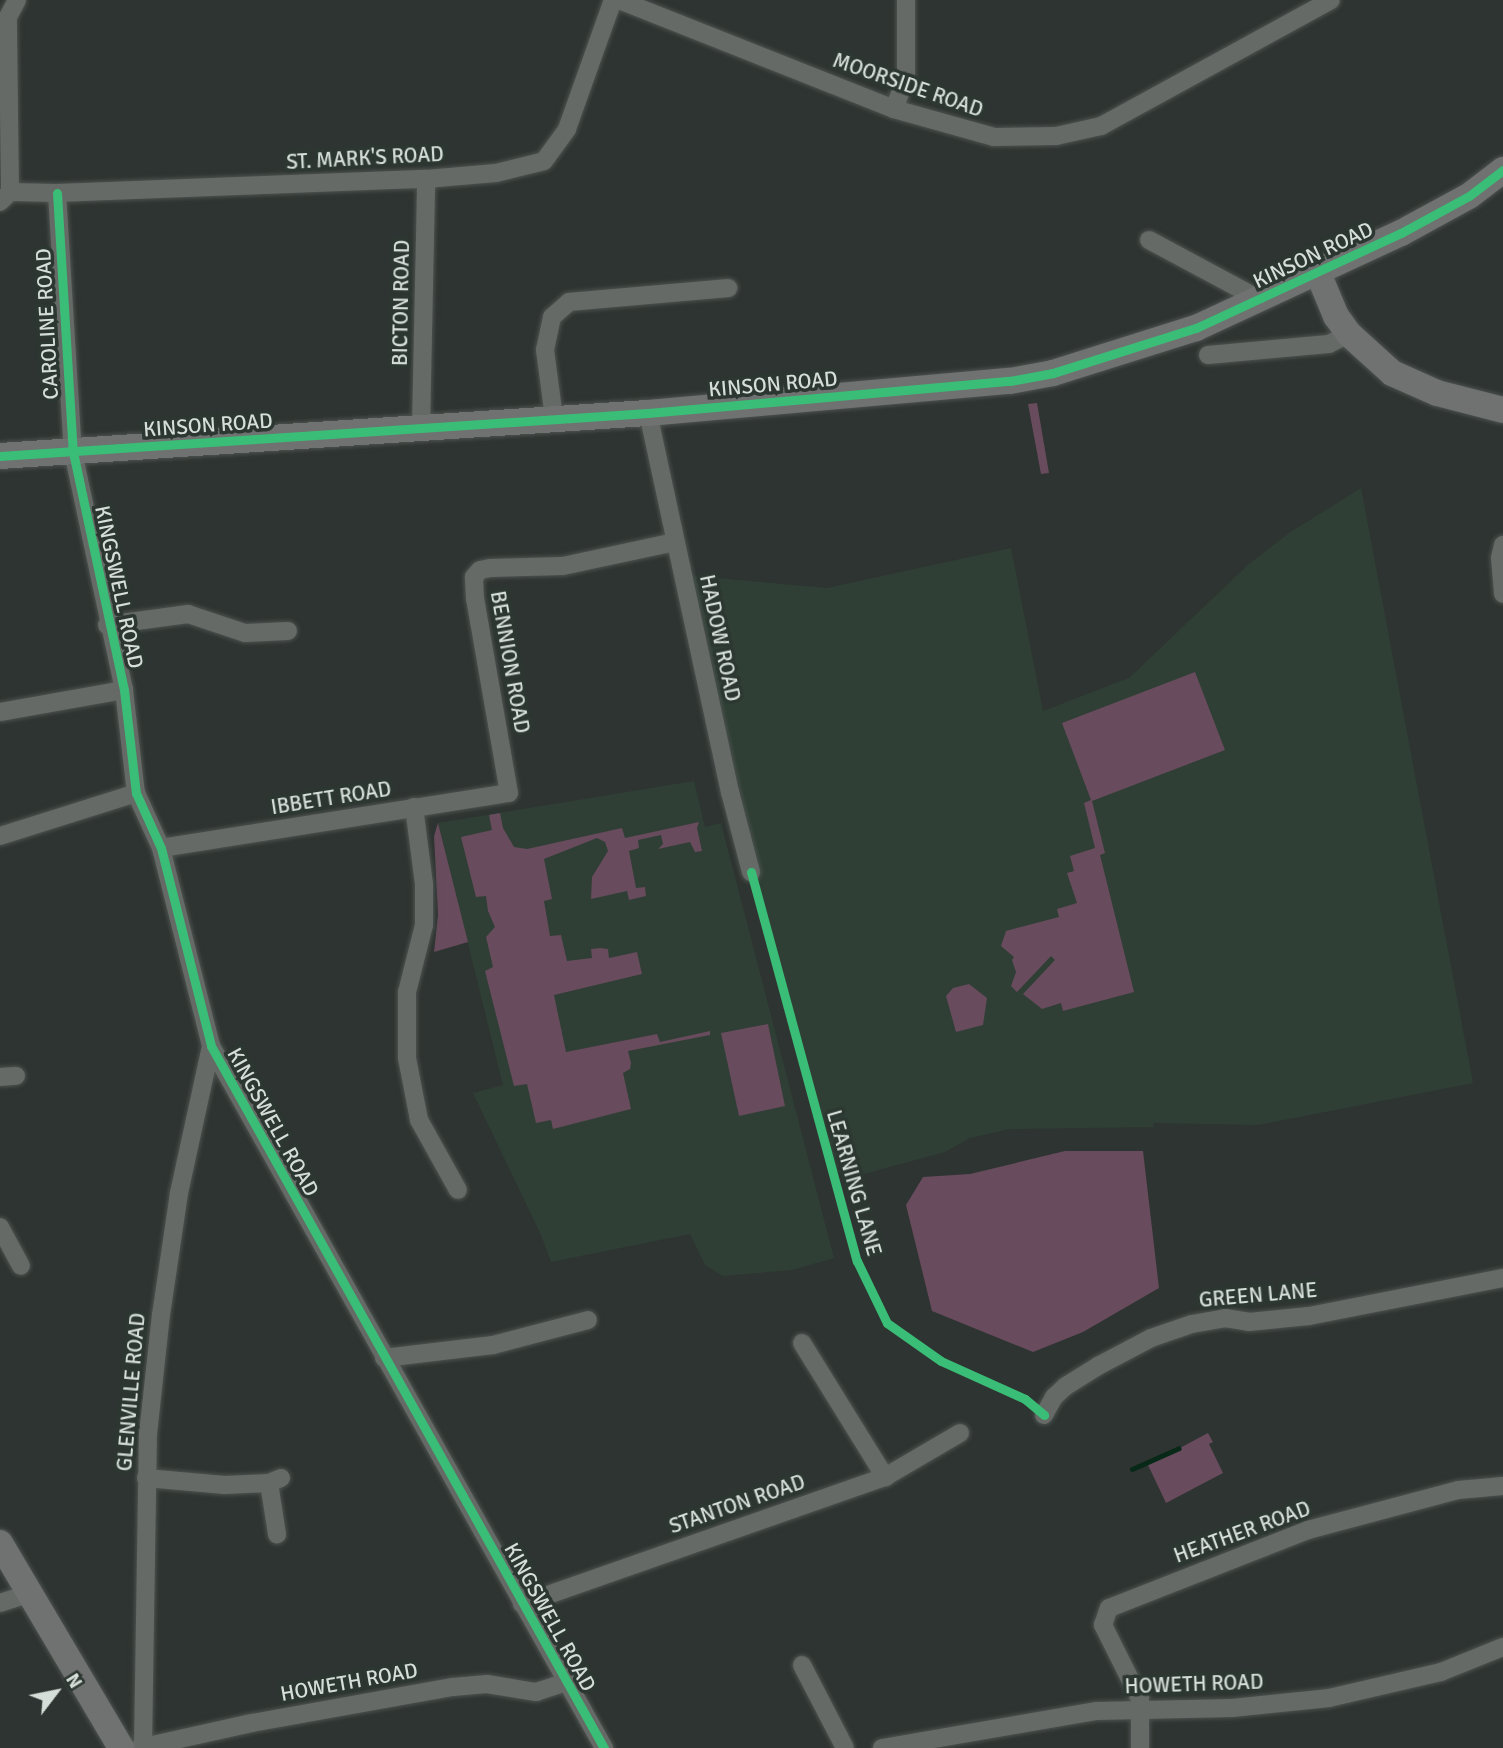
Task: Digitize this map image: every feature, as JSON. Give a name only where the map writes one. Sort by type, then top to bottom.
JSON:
[{"type":"street","points":[[5,197],[8,17],[17,0]]},
{"type":"street","name":"ST. MARK'S ROAD","points":[[5,197],[426,178],[496,173],[544,161],[567,129],[613,0]]},
{"type":"street","name":"MOORSIDE ROAD","points":[[619,0],[894,109],[993,137],[1056,136],[1101,125],[1331,0]]},
{"type":"street","points":[[894,109],[906,77],[906,0]]},
{"type":"street","name":"KINSON ROAD","points":[[0,456],[648,413],[1010,381],[1042,375],[1152,344],[1196,328],[1409,229],[1469,196],[1503,170]]},
{"type":"street","name":"BICTON ROAD","points":[[421,428],[426,178]]},
{"type":"street","name":"CAROLINE ROAD","points":[[57,193],[73,452]]},
{"type":"street","points":[[1149,240],[1259,299]]},
{"type":"street","points":[[1318,273],[1336,316],[1349,334],[1392,373],[1414,384],[1464,401],[1503,410]]},
{"type":"street","points":[[554,418],[545,350],[552,317],[569,302],[728,288]]},
{"type":"street","points":[[1208,355],[1329,344],[1349,334]]},
{"type":"street","name":"HADOW ROAD","points":[[648,413],[751,872]]},
{"type":"street","name":"KINGSWELL ROAD","points":[[73,452],[107,625],[124,690],[136,793],[161,848],[211,1046],[604,1748]]},
{"type":"street","name":"BENNION ROAD","points":[[509,793],[475,599],[474,577],[480,570],[490,568],[563,566],[675,542]]},
{"type":"street","points":[[1503,545],[1500,558],[1503,594]]},
{"type":"street","points":[[107,625],[188,614],[245,633],[288,631]]},
{"type":"street","points":[[0,712],[124,690]]},
{"type":"street","points":[[0,836],[136,793]]},
{"type":"street","name":"IBBETT ROAD","points":[[161,848],[509,793]]},
{"type":"street","points":[[414,807],[424,884],[424,925],[407,992],[407,1058],[419,1120],[458,1190]]},
{"type":"street","name":"GLENVILLE ROAD","points":[[134,1748],[146,1478],[160,1315],[179,1193],[211,1046]]},
{"type":"street","points":[[0,1227],[21,1266]]},
{"type":"street","name":"GREEN LANE","points":[[1044,1415],[1054,1397],[1066,1386],[1098,1366],[1152,1338],[1192,1324],[1225,1318],[1249,1322],[1308,1316],[1503,1278]]},
{"type":"street","points":[[384,1358],[493,1345],[588,1320]]},
{"type":"street","points":[[802,1342],[885,1477]]},
{"type":"street","name":"STANTON ROAD","points":[[522,1604],[885,1477],[960,1433]]},
{"type":"street","points":[[146,1478],[214,1485],[275,1480],[278,1534]]},
{"type":"street","name":"HEATHER ROAD","points":[[1138,1710],[1140,1699],[1103,1625],[1105,1614],[1117,1603],[1308,1530],[1458,1490],[1503,1486]]},
{"type":"street","points":[[0,1543],[134,1748]]},
{"type":"street","points":[[0,1603],[30,1592]]},
{"type":"street","name":"HOWETH ROAD","points":[[882,1748],[1097,1711],[1232,1708],[1329,1698],[1441,1672],[1503,1647]]},
{"type":"street","points":[[802,1665],[845,1748]]},
{"type":"street","name":"HOWETH ROAD","points":[[134,1748],[453,1687],[487,1684],[536,1692],[567,1682]]},
{"type":"street","points":[[1138,1710],[1140,1748]]},
{"type":"shaded area","points":[[1037,403],[1049,473],[1041,474],[1028,404]]},
{"type":"shaded area","points":[[1361,488],[1473,1083],[1258,1125],[1153,1123],[1153,1127],[1009,1129],[970,1138],[945,1152],[849,1178],[829,1167],[751,872],[682,575],[827,588],[1011,548],[1043,711],[1129,678],[1249,564],[1289,533]]},
{"type":"shaded area","points":[[1195,672],[1225,750],[1092,801],[1105,853],[1100,855],[1134,992],[1063,1011],[1061,1003],[1042,1009],[1023,994],[1055,960],[1051,956],[1017,992],[1011,986],[1016,972],[1012,960],[1014,957],[1001,946],[1006,931],[1059,917],[1057,909],[1077,903],[1067,873],[1074,871],[1070,856],[1095,848],[1084,803],[1091,800],[1062,723]]},
{"type":"shaded area","points":[[694,781],[705,827],[721,823],[834,1258],[792,1270],[723,1276],[705,1265],[690,1234],[551,1262],[541,1235],[473,1093],[503,1085],[438,823]]},
{"type":"shaded area","points":[[500,813],[503,828],[514,847],[527,849],[622,828],[625,838],[699,822],[697,828],[702,851],[695,852],[690,842],[658,849],[663,844],[661,835],[638,840],[639,848],[629,851],[636,888],[645,887],[646,896],[629,900],[627,891],[591,899],[592,877],[608,851],[605,842],[597,838],[544,859],[552,899],[544,901],[550,936],[561,935],[567,961],[592,958],[591,949],[608,949],[609,958],[637,952],[642,974],[554,995],[566,1052],[657,1034],[660,1042],[710,1031],[710,1035],[628,1051],[630,1069],[623,1073],[631,1109],[553,1129],[551,1120],[536,1123],[527,1084],[514,1086],[485,971],[493,967],[486,937],[495,927],[488,911],[486,896],[476,897],[461,837],[492,830],[489,815]]},
{"type":"shaded area","points":[[438,823],[468,942],[434,952],[438,915],[434,836]]},
{"type":"shaded area","points":[[969,984],[987,998],[983,1025],[956,1032],[946,996],[953,988]]},
{"type":"shaded area","points":[[768,1024],[785,1106],[739,1116],[721,1033]]},
{"type":"shaded area","points":[[1065,1151],[1143,1151],[1159,1288],[1083,1332],[1033,1352],[932,1311],[906,1205],[923,1177],[970,1174]]},
{"type":"shaded area","points":[[1208,1433],[1213,1442],[1209,1444],[1223,1473],[1166,1503],[1148,1465]]},
{"type":"waterway","points":[[1132,1469],[1179,1448]]},
{"type":"cycle path","points":[[0,456],[648,413],[1010,381],[1053,373],[1196,328],[1401,233],[1469,196],[1503,170]]},
{"type":"cycle path","points":[[57,193],[73,452],[124,690],[136,793],[161,848],[211,1046],[604,1748]]},
{"type":"cycle path","name":"LEARNING LANE","points":[[751,872],[857,1261],[887,1323],[941,1361],[1025,1399],[1044,1415]]}]
